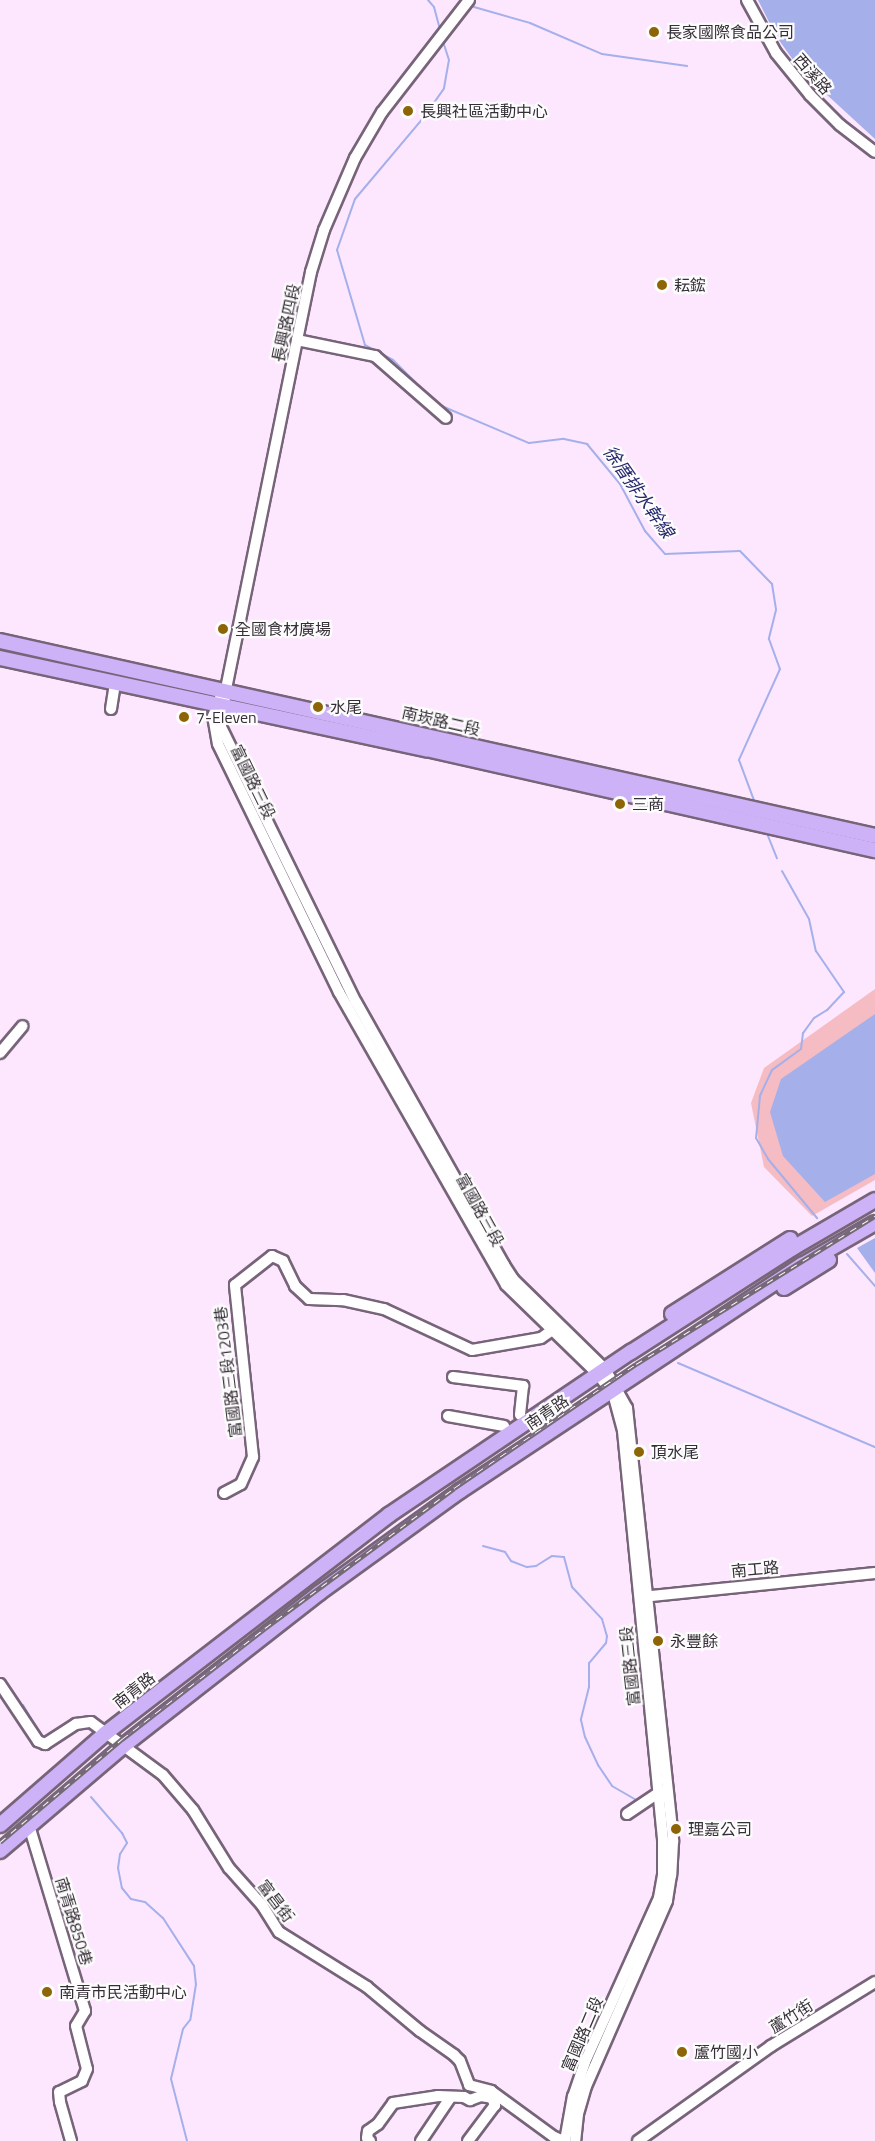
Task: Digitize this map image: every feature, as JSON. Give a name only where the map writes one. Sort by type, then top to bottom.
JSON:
[{"type":"main road","name":"南崁路二段","points":[[0,641],[875,836]]},
{"type":"main road","name":"南崁路二段","points":[[0,658],[875,850]]},
{"type":"main road","points":[[0,1814],[209,1642],[342,1542],[504,1426],[598,1368],[659,1323],[762,1256],[875,1189]]},
{"type":"main road","name":"南青路","points":[[0,1825],[103,1731],[379,1522],[449,1472],[598,1368],[631,1352],[793,1248],[875,1200]]},
{"type":"main road","name":"南青路","points":[[0,1851],[346,1574],[460,1491],[615,1391],[770,1286],[875,1223]]},
{"type":"main road","points":[[0,1859],[125,1749],[464,1498],[615,1391],[875,1233]]},
{"type":"main road","name":"南青路","points":[[770,1286],[807,1273]]},
{"type":"main road","name":"南青路","points":[[631,1352],[659,1323]]},
{"type":"main road","name":"南青路","points":[[342,1542],[379,1522]]},
{"type":"main road","name":"南青路","points":[[346,1574],[377,1561]]},
{"type":"street","name":"長興路四段","points":[[226,690],[311,272],[324,230],[355,158],[401,86],[469,0]]},
{"type":"street","name":"西溪路","points":[[747,0],[776,53],[810,95],[840,124],[875,152]]},
{"type":"street","points":[[297,340],[375,356],[446,418]]},
{"type":"street","points":[[111,708],[115,683]]},
{"type":"street","points":[[220,705],[226,690]]},
{"type":"street","name":"富國路三段","points":[[220,705],[213,716],[218,744],[300,916],[464,1203],[506,1285],[557,1327],[598,1368],[615,1391],[623,1431],[644,1597],[663,1793],[673,1842],[667,1901],[643,1944]]},
{"type":"street","points":[[0,1053],[23,1026]]},
{"type":"street","name":"富國路三段1203巷","points":[[224,1493],[241,1484],[252,1457],[235,1285],[272,1256],[283,1261],[295,1286],[309,1299],[343,1300],[384,1309],[472,1350],[541,1338],[557,1327]]},
{"type":"street","points":[[453,1377],[523,1386],[520,1415]]},
{"type":"street","points":[[448,1416],[504,1426]]},
{"type":"street","name":"南工路","points":[[644,1597],[875,1573]]},
{"type":"street","points":[[0,1684],[38,1741],[45,1744],[84,1722],[91,1722],[103,1731]]},
{"type":"street","name":"富昌街","points":[[103,1731],[162,1775],[180,1792],[206,1828],[229,1868],[262,1905],[279,1932],[367,1987],[420,2031],[454,2055],[460,2061],[469,2085]]},
{"type":"street","points":[[627,1815],[663,1793]]},
{"type":"street","name":"南青路850巷","points":[[32,1832],[85,2011],[76,2026],[87,2069],[82,2081],[60,2092],[60,2102],[71,2141]]},
{"type":"street","name":"富國路二段","points":[[564,2141],[573,2096],[579,2079],[643,1944]]},
{"type":"street","name":"富國路二段","points":[[575,2141],[578,2114],[586,2086],[643,1944]]},
{"type":"street","name":"蘆竹街","points":[[638,2141],[771,2046],[875,1982]]},
{"type":"street","points":[[464,2097],[469,2085],[491,2091],[554,2137],[564,2141]]},
{"type":"street","points":[[370,2141],[366,2138],[368,2131],[378,2124],[390,2105],[438,2096],[464,2097],[470,2100],[487,2096],[495,2100],[495,2105],[468,2141]]},
{"type":"street","points":[[421,2141],[450,2098]]},
{"type":"shaded area","points":[[875,989],[875,1180],[812,1216],[764,1167],[751,1103],[764,1068]]},
{"type":"water","points":[[758,0],[875,0],[875,139],[801,71],[776,36]]},
{"type":"water","points":[[875,1014],[875,1174],[825,1202],[783,1156],[770,1112],[781,1079]]},
{"type":"water","points":[[875,1238],[875,1273],[857,1248]]},
{"type":"waterway","name":"徐厝排水幹線","points":[[428,0],[434,7],[440,30]]},
{"type":"waterway","points":[[474,7],[530,23],[602,54],[687,66]]},
{"type":"waterway","name":"徐厝排水幹線","points":[[431,398],[393,360],[365,345],[337,250],[355,199],[424,117],[444,88],[449,60],[443,41]]},
{"type":"waterway","name":"徐厝排水幹線","points":[[437,404],[529,443],[564,439],[587,444],[620,484],[645,531],[665,554],[740,551],[772,584],[776,610],[769,639],[780,669],[739,760],[755,803]]},
{"type":"waterway","name":"徐厝排水幹線","points":[[768,836],[777,858]]},
{"type":"waterway","name":"徐厝排水幹線","points":[[782,871],[809,919],[816,951],[844,992],[827,1010],[814,1018],[803,1033],[801,1049],[772,1070],[760,1096],[756,1138],[768,1159],[817,1218]]},
{"type":"waterway","name":"徐厝排水幹線","points":[[847,1254],[875,1286]]},
{"type":"waterway","points":[[678,1363],[875,1447]]},
{"type":"waterway","points":[[483,1546],[505,1552],[511,1561],[527,1567],[536,1566],[552,1556],[564,1557],[572,1587],[602,1619],[607,1636],[606,1643],[589,1663],[589,1687],[581,1720],[585,1737],[598,1765],[612,1786],[640,1802]]},
{"type":"waterway","points":[[23,1705],[43,1738]]},
{"type":"waterway","points":[[91,1797],[122,1833],[127,1843],[120,1854],[118,1868],[122,1888],[131,1899],[145,1902],[163,1918],[194,1966],[196,1984],[190,2020],[183,2029],[171,2079],[187,2141]]},
{"type":"railway","points":[[0,1842],[122,1739],[265,1628],[454,1488],[636,1364],[875,1216]]},
{"type":"place","name":"長家國際食品公司","points":[[654,32]]},
{"type":"place","name":"長興社區活動中心","points":[[408,111]]},
{"type":"place","name":"耘鋐","points":[[662,285]]},
{"type":"place","name":"全國食材廣場","points":[[223,629]]},
{"type":"place","name":"水尾","points":[[318,707]]},
{"type":"place","name":"7-Eleven","points":[[184,717]]},
{"type":"place","name":"三商","points":[[620,804]]},
{"type":"place","name":"頂水尾","points":[[639,1452]]},
{"type":"place","name":"永豐餘","points":[[658,1641]]},
{"type":"place","name":"理嘉公司","points":[[676,1829]]},
{"type":"place","name":"南青市民活動中心","points":[[47,1992]]},
{"type":"place","name":"蘆竹國小","points":[[682,2052]]}]
